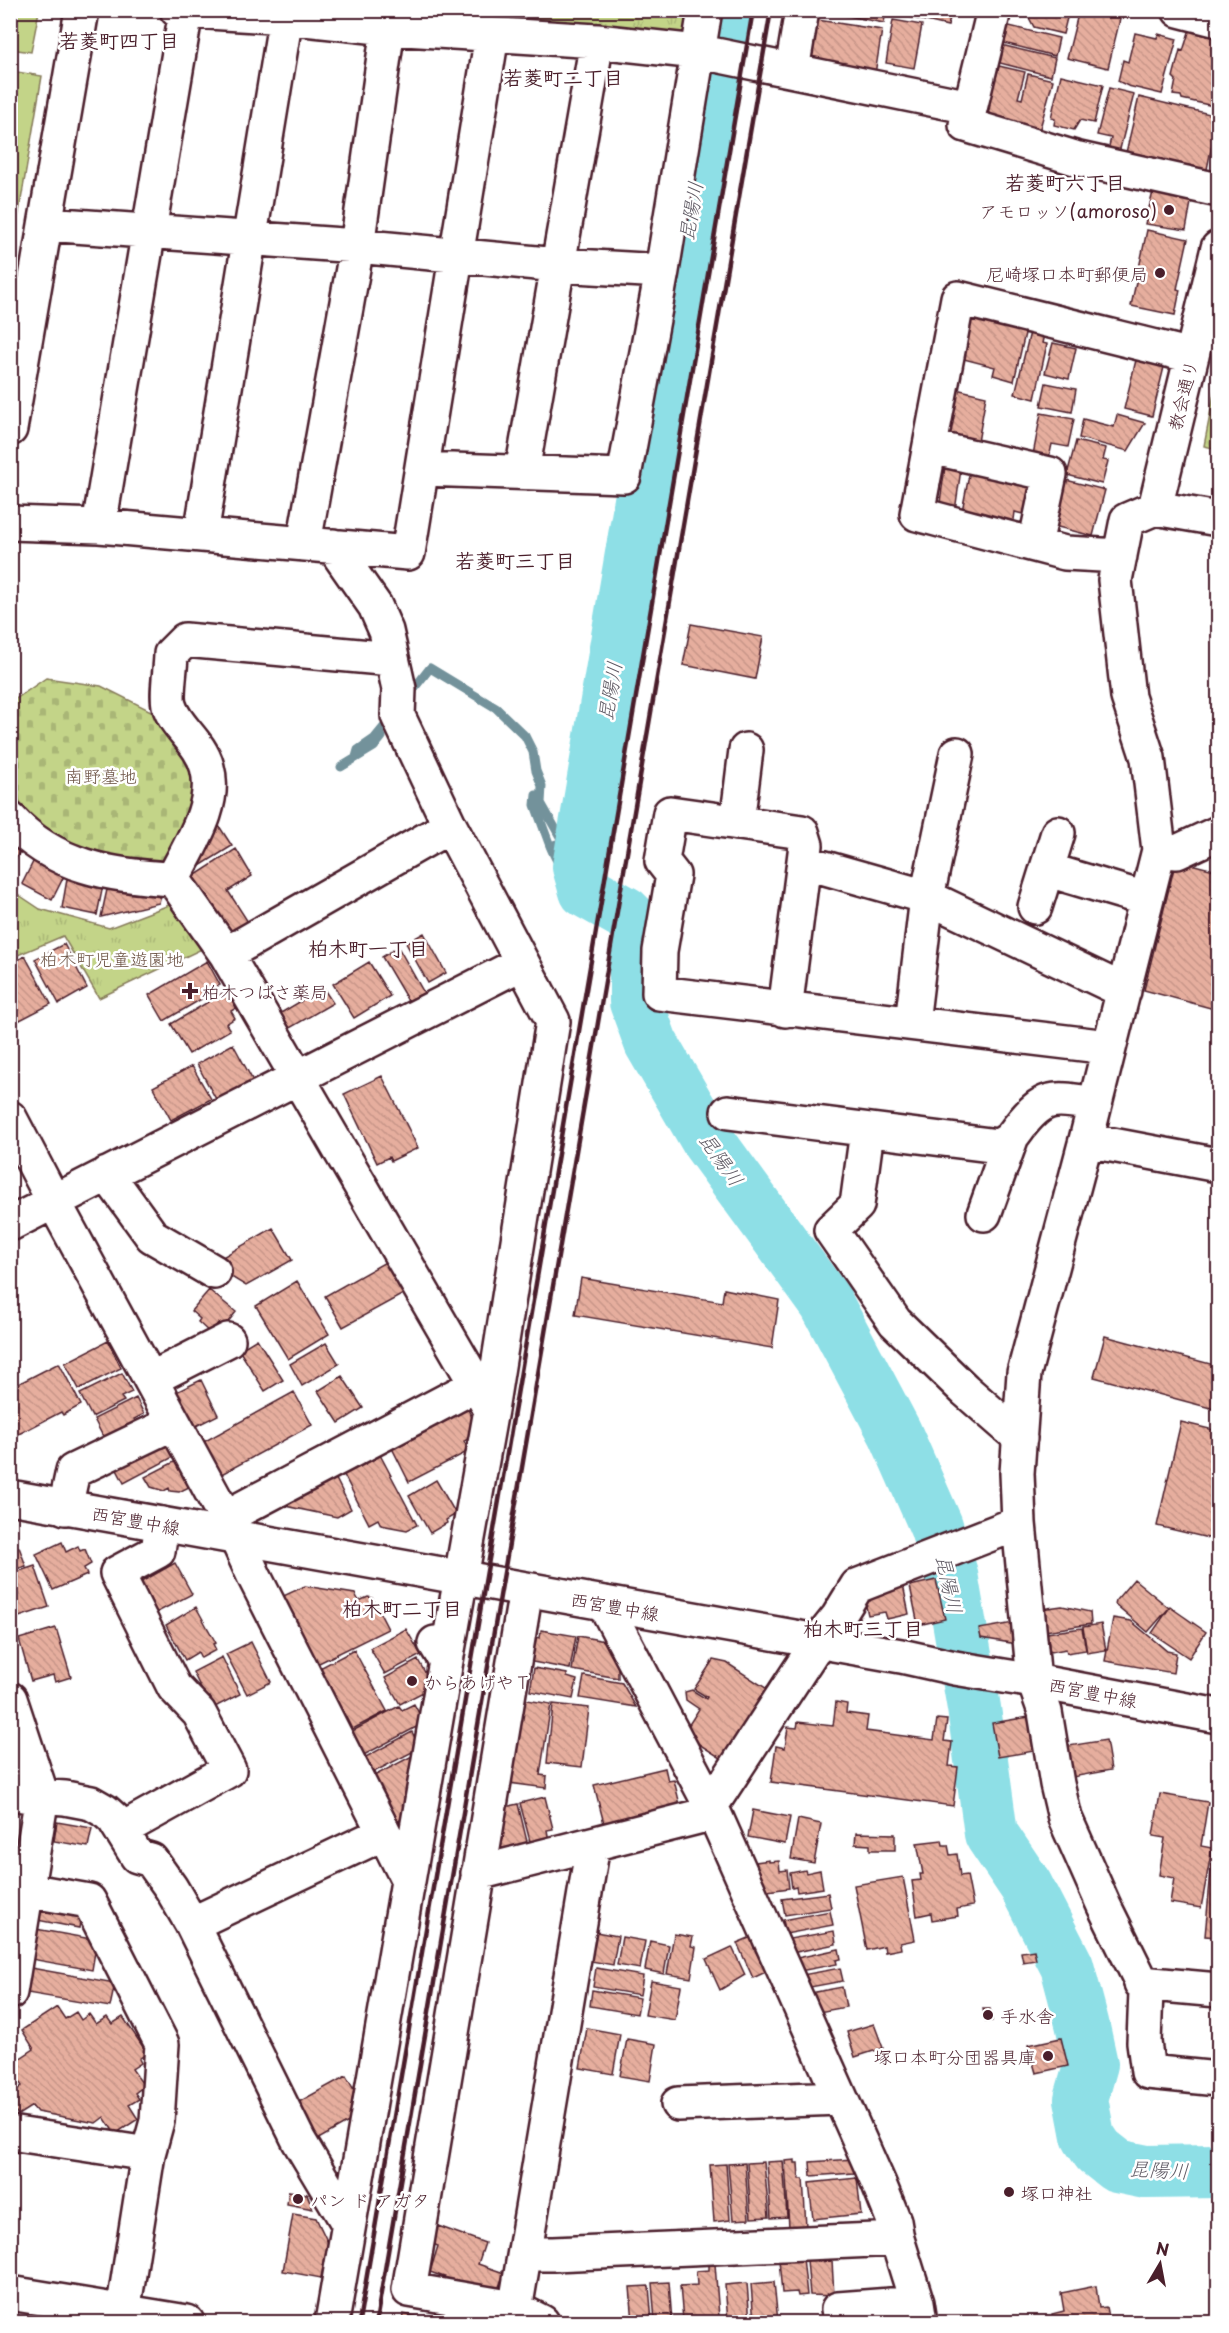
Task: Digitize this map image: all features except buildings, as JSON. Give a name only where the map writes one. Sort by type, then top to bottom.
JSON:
[{"type":"street","points":[[10,429],[82,10]]},
{"type":"street","points":[[177,10],[287,14],[388,28],[597,41],[711,54],[970,107]]},
{"type":"street","points":[[423,469],[624,476],[662,271],[711,54],[705,10]]},
{"type":"street","points":[[792,70],[802,10]]},
{"type":"street","points":[[994,10],[966,125],[1075,158],[1218,190]]},
{"type":"street","points":[[1179,10],[1218,20]]},
{"type":"street","points":[[99,526],[186,11]]},
{"type":"street","points":[[201,534],[287,14]]},
{"type":"street","points":[[318,545],[388,28]]},
{"type":"street","points":[[10,523],[99,526],[408,553],[492,35]]},
{"type":"street","points":[[522,472],[597,41]]},
{"type":"street","points":[[46,224],[357,246],[558,265],[662,271]]},
{"type":"street","name":"教会通り","points":[[1155,508],[1218,248]]},
{"type":"street","points":[[1120,556],[1065,553],[917,514],[958,298],[1192,356]]},
{"type":"street","points":[[930,447],[1050,474],[1035,545]]},
{"type":"street","points":[[1218,519],[1155,508],[1127,520],[1115,580],[1128,697],[1148,758],[1158,850],[1086,1140],[1024,1373],[1017,1473],[1019,1523],[1034,1681],[1045,1712],[1065,1818],[1104,1906],[1146,1991],[1144,2042],[1149,2072],[1218,2079]]},
{"type":"street","points":[[318,545],[375,606],[386,631],[399,689],[398,716],[450,826],[553,1021],[451,1576],[430,1633],[446,1661],[332,2322]]},
{"type":"street","points":[[173,879],[200,824],[209,786],[208,768],[200,748],[178,721],[168,704],[171,654],[185,640],[392,659]]},
{"type":"street","points":[[737,823],[746,750]]},
{"type":"street","points":[[912,1023],[927,897],[957,754]]},
{"type":"street","points":[[785,1010],[806,844],[802,832],[670,813],[662,861],[673,875],[660,951],[658,993],[785,1010],[1108,1047]]},
{"type":"street","points":[[10,819],[26,836],[58,856],[134,878],[173,879]]},
{"type":"street","points":[[226,954],[450,826]]},
{"type":"street","points":[[1035,907],[1058,833]]},
{"type":"street","points":[[1158,850],[1177,852],[1218,833]]},
{"type":"street","points":[[804,862],[927,897],[1124,990]]},
{"type":"street","points":[[1048,870],[1146,899]]},
{"type":"street","points":[[173,879],[226,954],[484,1397]]},
{"type":"street","points":[[10,1224],[522,963]]},
{"type":"street","points":[[984,1214],[1011,1139],[1038,1105],[1052,1100],[1095,1104]]},
{"type":"street","points":[[728,1112],[998,1146],[1011,1139]]},
{"type":"street","points":[[10,1118],[231,1527],[407,1878]]},
{"type":"street","points":[[867,1131],[857,1205],[831,1230],[895,1323],[965,1390],[1020,1438]]},
{"type":"street","points":[[1086,1140],[1218,1165]]},
{"type":"street","points":[[107,1174],[152,1236],[214,1272]]},
{"type":"street","points":[[151,1379],[228,1340]]},
{"type":"street","points":[[231,1527],[484,1397]]},
{"type":"street","points":[[65,1508],[73,1471],[173,1423]]},
{"type":"street","name":"西宮豊中線","points":[[10,1497],[162,1524],[231,1527],[451,1576],[901,1656],[968,1671],[1034,1681],[1218,1716]]},
{"type":"street","points":[[478,1873],[698,1816],[711,1806],[818,1642],[838,1617],[856,1586],[1019,1523]]},
{"type":"street","points":[[121,1830],[230,1770],[199,1713],[174,1687],[117,1573],[158,1551],[162,1524]]},
{"type":"street","points":[[526,1590],[410,2290],[523,2318],[525,2253],[593,1845]]},
{"type":"street","points":[[604,1604],[711,1806],[894,2221],[897,2239],[919,2313],[838,2308]]},
{"type":"street","points":[[10,1699],[42,1796],[19,1884],[10,1992]]},
{"type":"street","points":[[10,1789],[23,1795],[66,1798],[91,1803],[105,1811],[121,1830],[137,1856],[151,1860],[192,1924],[299,2141],[348,2223]]},
{"type":"street","points":[[192,1924],[384,1833]]},
{"type":"street","points":[[19,1884],[88,1901],[162,2044],[156,2121],[148,2154],[123,2312]]},
{"type":"street","points":[[1141,1983],[1218,1990]]},
{"type":"street","points":[[678,2104],[840,2098]]},
{"type":"street","points":[[10,2133],[148,2154]]},
{"type":"street","points":[[525,2253],[553,2254],[897,2239]]},
{"type":"street","points":[[10,2293],[187,2322]]},
{"type":"green space","points":[[11,10],[39,11],[31,52],[11,49]]},
{"type":"green space","points":[[328,11],[693,11],[690,30],[681,37]]},
{"type":"green space","points":[[10,71],[42,76],[11,259]]},
{"type":"green space","points":[[1218,373],[1218,449],[1204,446]]},
{"type":"green space","name":"南野墓地","points":[[46,678],[101,686],[161,716],[197,771],[186,825],[165,867],[105,860],[55,842],[20,803],[11,759],[10,703]]},
{"type":"green space","name":"柏木町児童遊園地","points":[[10,889],[40,909],[109,928],[177,902],[206,947],[99,998],[63,936],[11,958]]},
{"type":"waterway","name":"昆陽川","points":[[724,10],[579,867],[586,891],[625,913],[635,923],[639,936],[636,958],[636,1002],[651,1043],[708,1141],[826,1303],[895,1433],[936,1526],[951,1574],[974,1708],[991,1834],[1026,1886],[1067,1966],[1082,2023],[1091,2064],[1081,2099],[1088,2136],[1098,2151],[1117,2166],[1146,2172],[1218,2171]]},
{"type":"waterway","points":[[408,696],[430,668],[496,708],[525,736],[533,752],[536,771],[542,786],[541,803],[563,842],[550,846],[568,878],[586,891]]},
{"type":"waterway","points":[[356,757],[358,750],[374,739],[392,717]]},
{"type":"waterway","points":[[341,767],[374,747],[382,737]]},
{"type":"waterway","points":[[536,795],[535,805],[550,846]]},
{"type":"railway","points":[[359,2322],[753,10]]},
{"type":"railway","points":[[376,2322],[771,10]]},
{"type":"place","name":"アモロッソ(amoroso)","points":[[1169,210]]},
{"type":"place","name":"尼崎塚口本町郵便局","points":[[1160,273]]},
{"type":"place","name":"柏木つばさ薬局","points":[[190,991]]},
{"type":"place","name":"からあげやＴ","points":[[412,1681]]},
{"type":"place","name":"手水舎","points":[[988,2015]]},
{"type":"place","name":"塚口本町分団器具庫","points":[[1048,2056]]},
{"type":"place","name":"塚口神社","points":[[1009,2192]]},
{"type":"place","name":"パン ド アガタ","points":[[298,2199]]},
{"type":"district","name":"若菱町四丁目","points":[[119,40]]},
{"type":"district","name":"若菱町二丁目","points":[[563,77]]},
{"type":"district","name":"若菱町六丁目","points":[[1065,182]]},
{"type":"district","name":"若菱町三丁目","points":[[515,560]]},
{"type":"district","name":"柏木町一丁目","points":[[368,948]]},
{"type":"district","name":"柏木町二丁目","points":[[402,1608]]},
{"type":"district","name":"柏木町三丁目","points":[[863,1628]]}]
